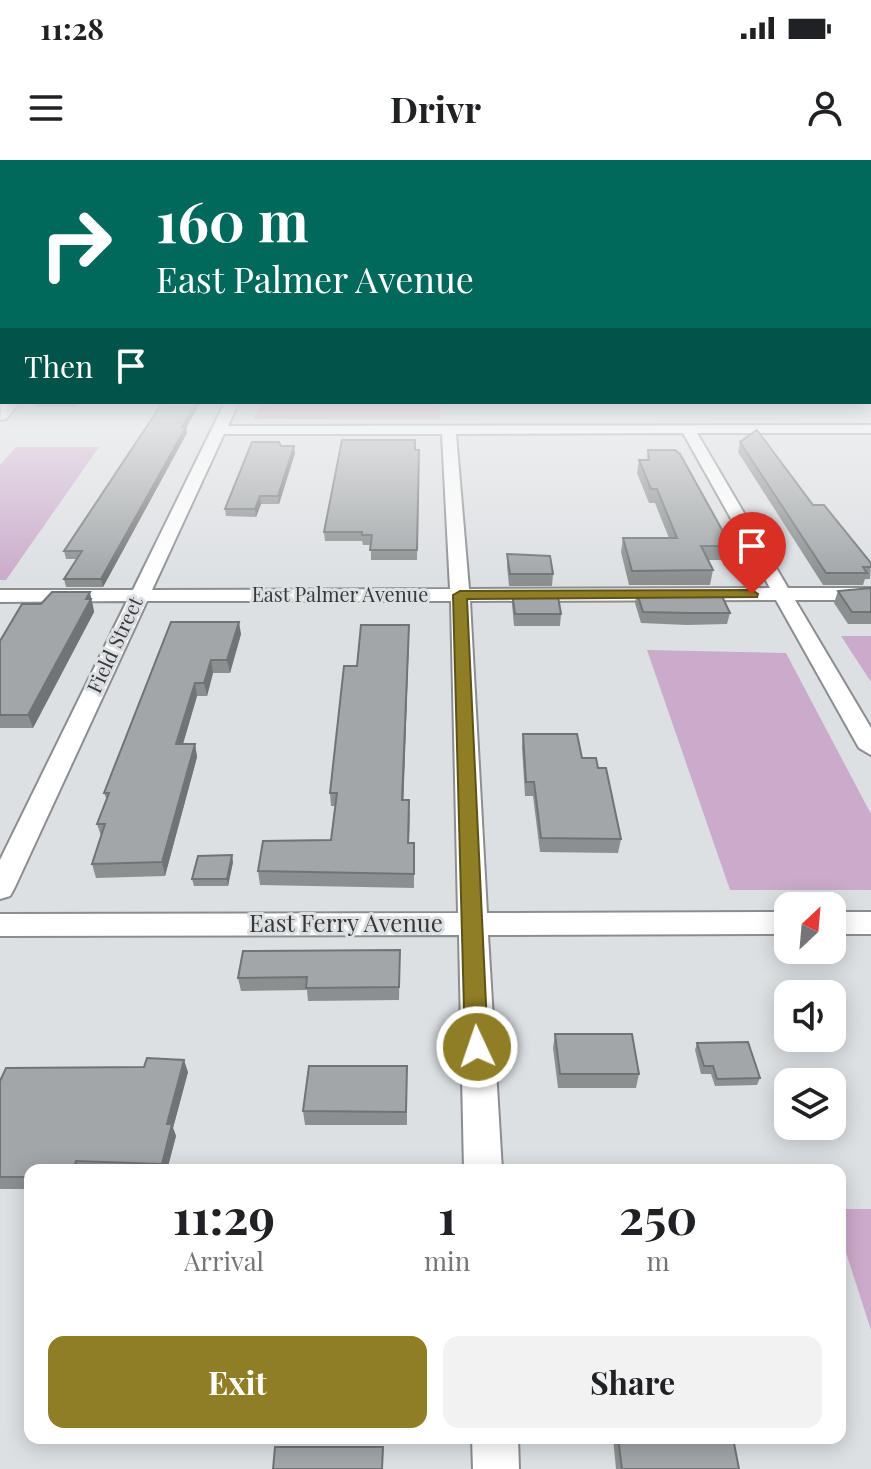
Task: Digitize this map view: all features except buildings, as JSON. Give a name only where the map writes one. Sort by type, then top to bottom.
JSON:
[{"type":"street","name":"Field Street","points":[[0,889],[204,457]]},
{"type":"street","points":[[451,457],[460,595],[483,1164]]},
{"type":"street","points":[[704,457],[871,748]]},
{"type":"street","name":"East Palmer Avenue","points":[[0,596],[871,594]]},
{"type":"street","name":"East Ferry Avenue","points":[[0,925],[774,923]]},
{"type":"street","points":[[846,923],[871,923]]},
{"type":"street","points":[[495,1444],[496,1469]]},
{"type":"shaded area","points":[[7,457],[92,457],[6,580],[0,580],[0,465]]},
{"type":"shaded area","points":[[841,636],[871,636],[871,682]]},
{"type":"shaded area","points":[[647,650],[786,653],[871,814],[871,890],[730,890]]},
{"type":"shaded area","points":[[846,1209],[871,1209],[871,1330],[846,1253]]},
{"type":"route","points":[[477,1047],[460,595],[752,594]]}]
